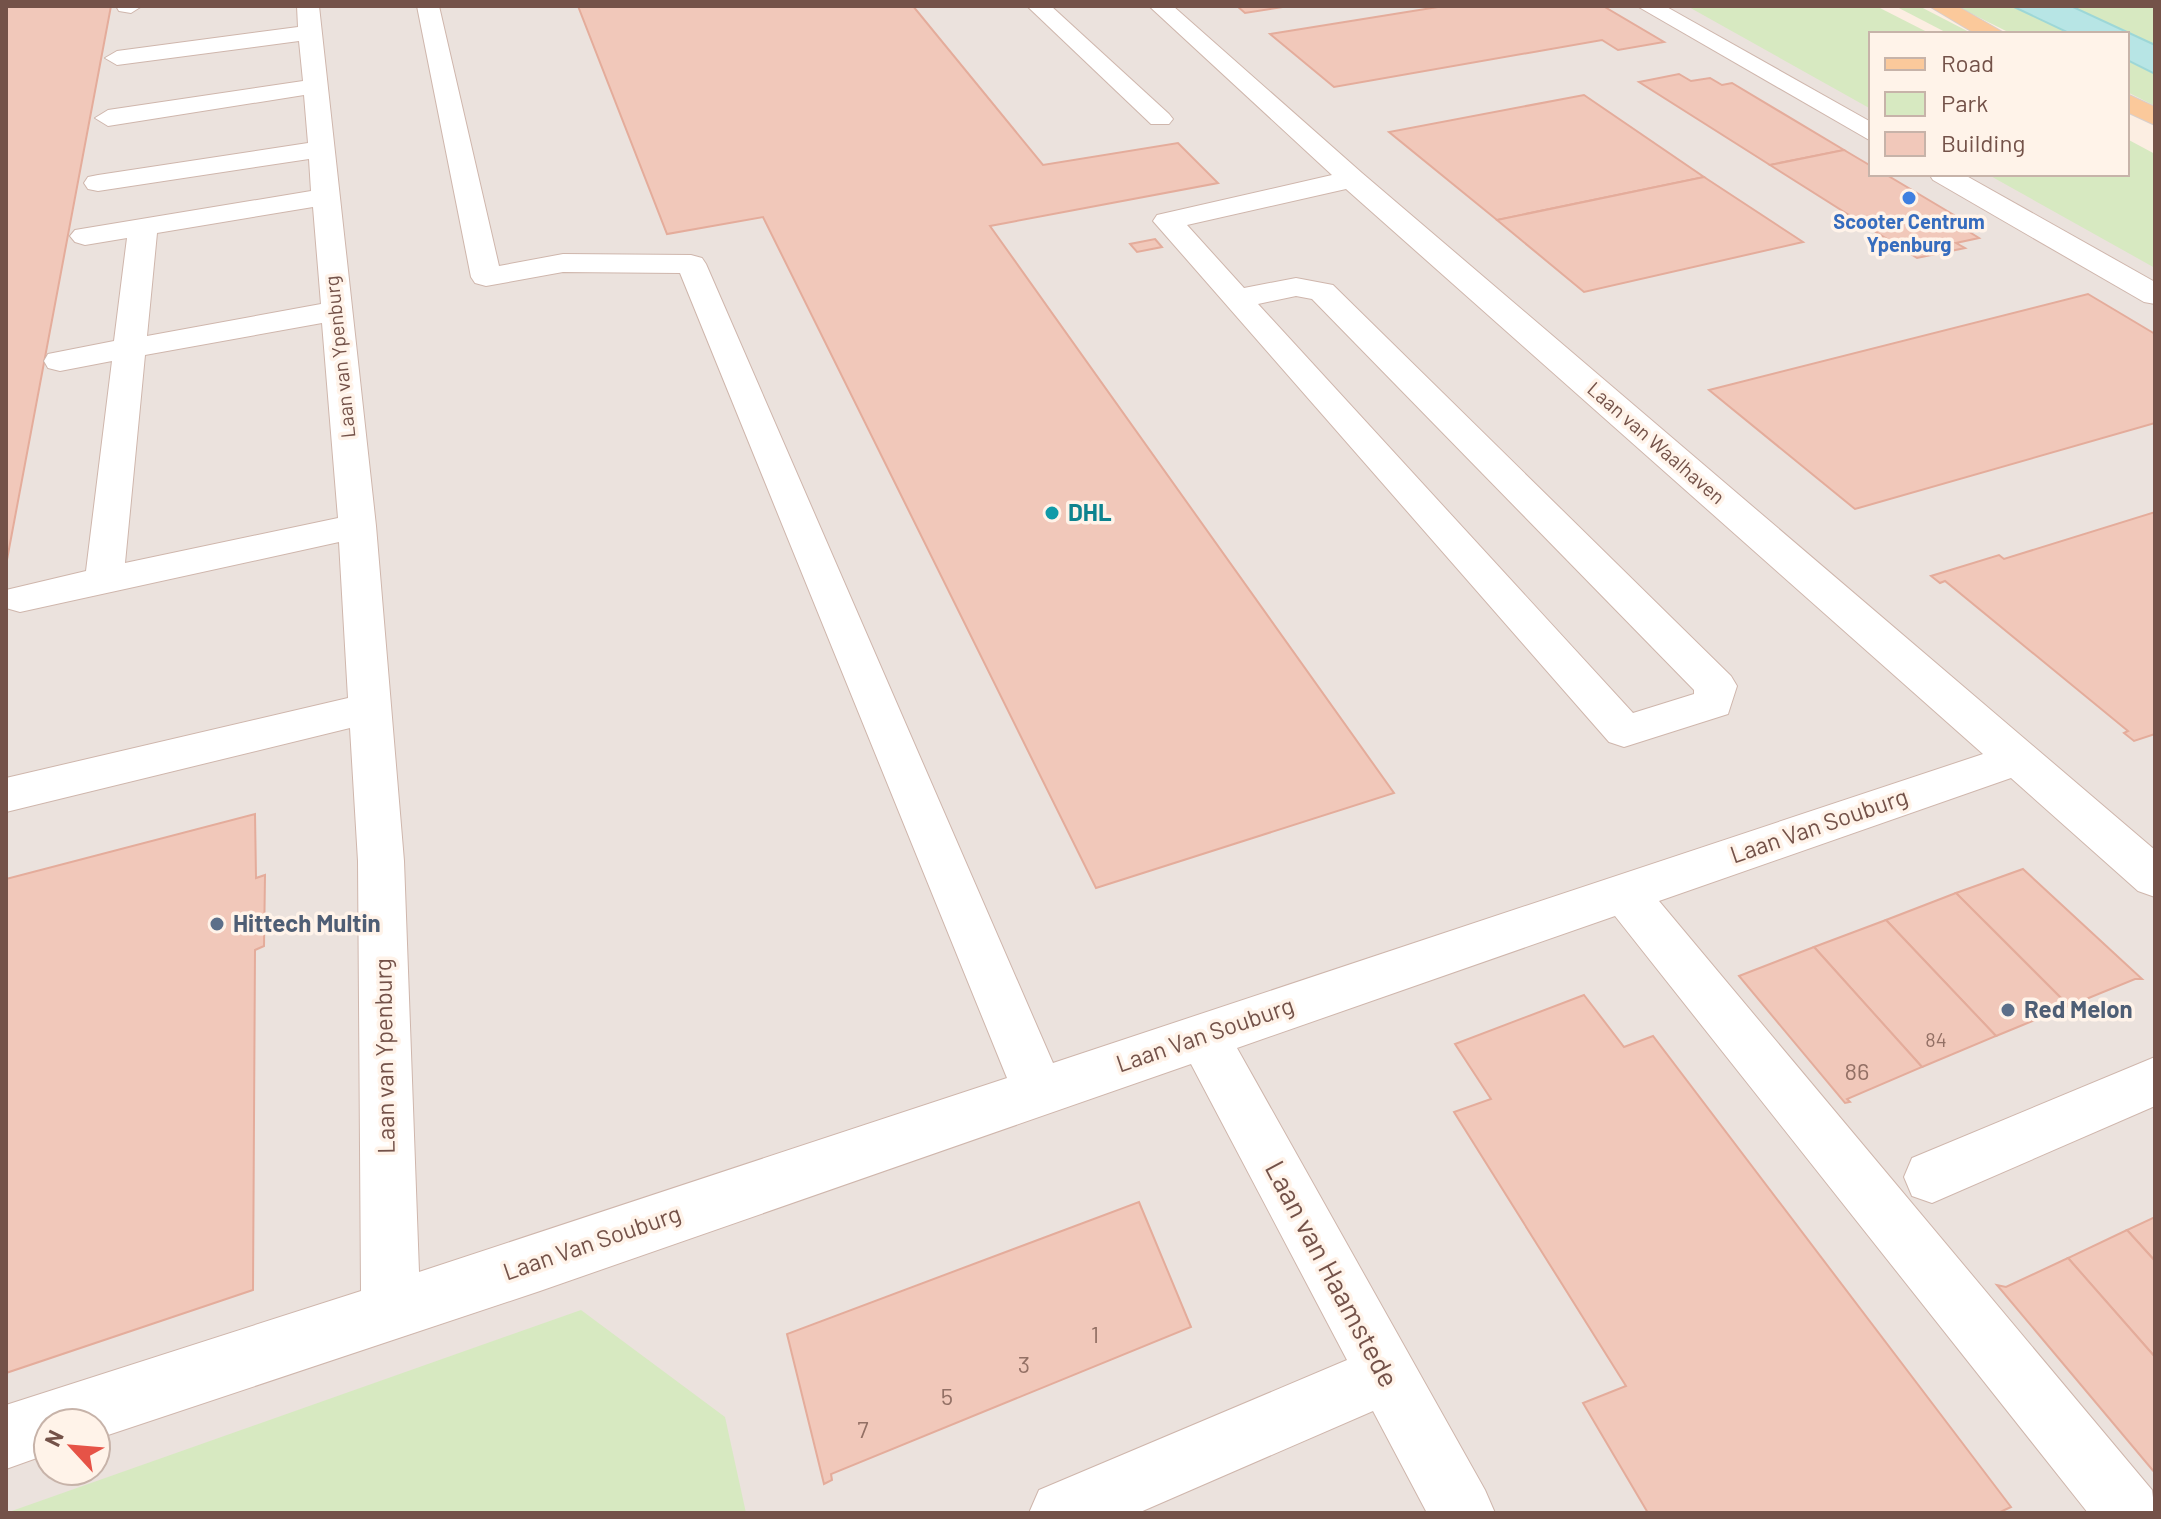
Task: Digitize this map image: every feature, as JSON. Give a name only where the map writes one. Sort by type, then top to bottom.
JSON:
[{"type":"main road","points":[[1940,6],[1990,32]]},
{"type":"main road","points":[[2129,103],[2155,117]]},
{"type":"street","points":[[428,6],[486,277],[563,263],[691,264],[1039,1092]]},
{"type":"street","points":[[1038,6],[1160,119]]},
{"type":"street","name":"Laan van Waalhaven","points":[[1160,6],[1352,179],[2155,878]]},
{"type":"street","points":[[1648,6],[1869,132]]},
{"type":"street","points":[[117,58],[310,19]]},
{"type":"street","name":"Laan van Ypenburg","points":[[310,19],[324,197],[357,526],[381,861],[391,1309]]},
{"type":"street","points":[[108,118],[316,86]]},
{"type":"street","points":[[98,183],[322,149]]},
{"type":"street","points":[[1947,176],[2155,295]]},
{"type":"street","points":[[1239,298],[1296,287],[1322,292],[1716,686],[1713,703],[1624,731],[1167,221],[1352,179]]},
{"type":"street","points":[[85,236],[324,197]]},
{"type":"street","points":[[104,580],[143,227]]},
{"type":"street","points":[[60,361],[336,311]]},
{"type":"street","points":[[20,599],[357,526]]},
{"type":"street","points":[[6,795],[370,708]]},
{"type":"street","name":"Laan Van Souburg","points":[[97,1407],[540,1262],[2020,758]]},
{"type":"street","points":[[1623,892],[2129,1513]]},
{"type":"street","name":"Laan van Haamstede","points":[[1203,1035],[1462,1513]]},
{"type":"street","points":[[1932,1177],[2155,1081]]},
{"type":"street","points":[[1062,1513],[1386,1374]]},
{"type":"street","name":"Laan Van Souburg","points":[[6,1437],[32,1429]]},
{"type":"shaded area","points":[[6,6],[1805,6],[1869,39],[1869,176],[2129,175],[2155,188],[2155,1513],[6,1513]]},
{"type":"green space","points":[[1687,6],[1876,6],[1927,32],[1869,32],[1869,108]]},
{"type":"green space","points":[[1895,6],[1919,6],[1969,32],[1945,32]]},
{"type":"green space","points":[[1956,6],[2012,6],[2067,32],[2008,32]]},
{"type":"green space","points":[[2071,6],[2155,6],[2155,45],[2129,32]]},
{"type":"green space","points":[[2129,61],[2155,74],[2155,106],[2129,93]]},
{"type":"green space","points":[[2129,140],[2155,154],[2155,268],[1991,176],[2129,176]]},
{"type":"green space","points":[[581,1310],[725,1417],[746,1513],[6,1513],[80,1487],[112,1487],[112,1476]]},
{"type":"water","points":[[2012,6],[2071,6],[2127,32],[2067,32]]},
{"type":"water","points":[[2129,33],[2155,45],[2155,74],[2129,61]]},
{"type":"building","points":[[6,6],[111,6],[6,565]]},
{"type":"building","name":"DHL","points":[[578,6],[913,6],[1043,165],[1178,143],[1218,183],[990,226],[1394,793],[1096,888],[763,217],[667,234]]},
{"type":"building","points":[[1237,6],[1289,6],[1245,13]]},
{"type":"building","points":[[1444,6],[1603,6],[1664,42],[1618,50],[1602,40],[1334,87],[1270,34]]},
{"type":"building","points":[[1679,74],[1691,81],[1710,78],[1722,85],[1732,83],[1844,150],[1770,165],[1639,82]]},
{"type":"building","points":[[1584,95],[1704,177],[1497,220],[1389,132]]},
{"type":"building","points":[[1844,150],[1869,165],[1869,176],[1888,176],[1964,221],[1955,223],[1979,238],[1956,243],[1965,248],[1917,258],[1770,165]]},
{"type":"building","points":[[1704,177],[1803,242],[1584,292],[1497,220]]},
{"type":"building","points":[[1155,239],[1162,247],[1137,252],[1130,244]]},
{"type":"building","points":[[2088,294],[2155,334],[2155,423],[1855,509],[1709,390]]},
{"type":"building","points":[[2155,512],[2155,734],[2134,741],[2124,733],[2128,731],[1945,581],[1940,583],[1931,576],[1999,555],[2004,559]]},
{"type":"building","points":[[255,814],[256,878],[265,875],[264,946],[255,950],[253,1290],[6,1373],[6,879]]},
{"type":"building","points":[[2023,869],[2142,979],[2135,979],[2069,1006],[1956,893]]},
{"type":"building","points":[[1956,893],[2069,1006],[1996,1036],[1886,920]]},
{"type":"building","points":[[1886,920],[1996,1036],[1922,1067],[1814,947]]},
{"type":"building","points":[[1814,947],[1922,1067],[1847,1099],[1850,1102],[1845,1103],[1739,976]]},
{"type":"building","points":[[1584,995],[1624,1047],[1653,1036],[2011,1507],[1998,1513],[1648,1513],[1583,1403],[1626,1386],[1454,1112],[1491,1099],[1455,1044]]},
{"type":"building","points":[[1139,1202],[1191,1327],[831,1474],[832,1480],[824,1484],[787,1334]]},
{"type":"building","points":[[2155,1217],[2155,1261],[2127,1230]]},
{"type":"building","points":[[2127,1230],[2155,1261],[2155,1357],[2068,1258]]},
{"type":"building","points":[[2068,1258],[2155,1357],[2155,1473],[1997,1285],[2006,1287]]},
{"type":"place","name":"Scooter Centrum Ypenburg","points":[[1909,198]]},
{"type":"place","name":"DHL","points":[[1052,513]]},
{"type":"place","name":"Hittech Multin","points":[[217,924]]},
{"type":"place","name":"Red Melon","points":[[2008,1010]]}]
